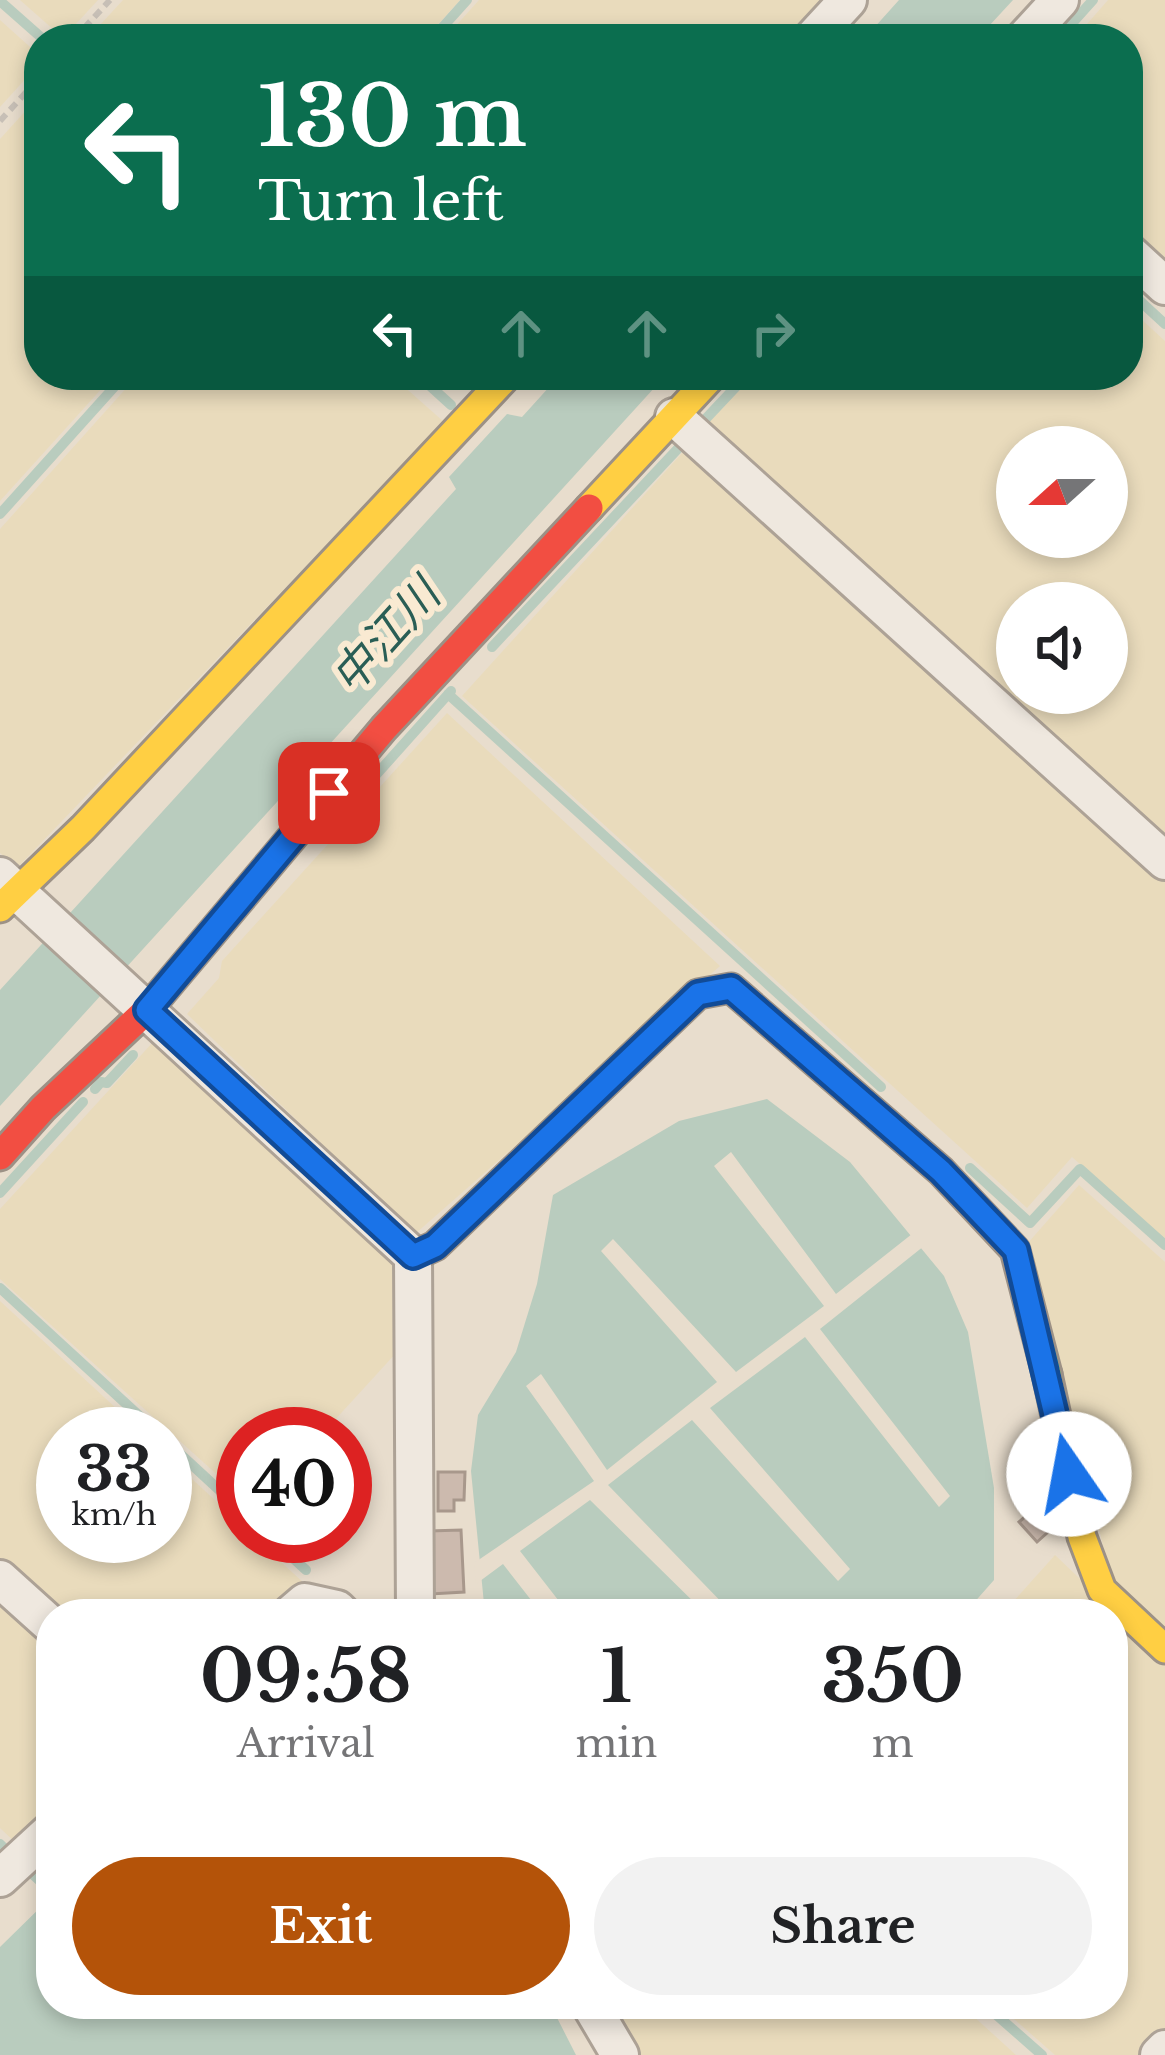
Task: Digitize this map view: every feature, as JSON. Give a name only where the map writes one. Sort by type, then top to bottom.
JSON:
[{"type":"street","points":[[826,24],[848,0]]},
{"type":"street","points":[[1038,24],[1060,0]]},
{"type":"street","points":[[415,1599],[413,1256],[141,1005],[14,896],[494,390]]},
{"type":"street","points":[[0,1156],[141,1005],[384,728],[699,390]]},
{"type":"street","points":[[674,417],[1165,861]]},
{"type":"street","points":[[413,1256],[435,1246],[698,994],[731,988],[941,1171],[1016,1250],[1082,1537],[1102,1589],[1112,1599]]},
{"type":"street","points":[[0,1579],[36,1611]]},
{"type":"street","points":[[1128,1614],[1165,1649]]},
{"type":"street","points":[[0,1878],[36,1845]]},
{"type":"street","points":[[599,2019],[620,2055]]},
{"type":"path","points":[[88,24],[110,0]]},
{"type":"path","points":[[0,121],[24,95]]},
{"type":"shaded area","points":[[20,0],[98,0],[76,24],[47,24]]},
{"type":"shaded area","points":[[123,0],[460,0],[438,24],[101,24]]},
{"type":"shaded area","points":[[479,0],[832,0],[810,24],[457,24]]},
{"type":"shaded area","points":[[1108,0],[1165,0],[1165,271],[1143,251],[1143,24],[1087,24]]},
{"type":"shaded area","points":[[0,20],[24,42],[24,81],[0,107]]},
{"type":"shaded area","points":[[24,113],[24,390],[100,390],[0,501],[0,139]]},
{"type":"shaded area","points":[[1143,321],[1165,341],[1165,849],[1017,714],[1128,714],[1128,582],[996,582],[996,695],[703,428],[740,390],[1143,390]]},
{"type":"shaded area","points":[[125,390],[408,390],[444,422],[17,868],[0,853],[0,529]]},
{"type":"shaded area","points":[[693,441],[1165,871],[1165,1239],[1072,1157],[1027,1208],[462,696]]},
{"type":"shaded area","points":[[447,713],[720,966],[415,1234],[187,1014],[219,978],[222,961]]},
{"type":"shaded area","points":[[154,1041],[385,1242],[395,1268],[397,1352],[347,1407],[216,1407],[216,1474],[192,1452],[192,1407],[142,1407],[0,1279],[0,1209]]},
{"type":"shaded area","points":[[1079,1185],[1165,1262],[1165,1637],[1114,1589],[1027,1244]]},
{"type":"shaded area","points":[[0,1301],[115,1407],[36,1407],[36,1563],[192,1563],[192,1479],[216,1501],[216,1563],[282,1563],[306,1585],[290,1599],[41,1599],[0,1562]]},
{"type":"shaded area","points":[[1055,1555],[1101,1599],[1015,1599]]},
{"type":"shaded area","points":[[0,1589],[36,1621],[36,1826],[17,1844],[0,1828]]},
{"type":"shaded area","points":[[1128,1625],[1165,1660],[1165,2035],[1147,2055],[1055,2055],[1014,2019],[1128,2019]]},
{"type":"shaded area","points":[[614,2019],[976,2019],[1016,2055],[634,2055]]},
{"type":"water","points":[[899,0],[1013,0],[991,24],[877,24]]},
{"type":"water","name":"中江川","points":[[546,390],[652,390],[0,1106],[0,990],[456,489],[449,477],[507,414],[522,417]]},
{"type":"water","points":[[767,1099],[850,1162],[944,1276],[968,1332],[994,1488],[994,1580],[977,1599],[484,1599],[471,1471],[478,1415],[516,1352],[537,1284],[553,1195],[679,1121]]},
{"type":"water","points":[[36,1912],[36,2019],[558,2019],[576,2055],[0,2055],[0,1947]]},
{"type":"pier","points":[[731,1152],[836,1294],[912,1234],[924,1246],[820,1329],[950,1496],[939,1507],[805,1337],[710,1408],[850,1569],[838,1581],[692,1420],[608,1485],[718,1599],[691,1599],[590,1500],[520,1551],[557,1599],[530,1599],[503,1564],[476,1584],[474,1563],[594,1481],[526,1386],[541,1374],[607,1470],[717,1382],[601,1251],[613,1239],[736,1372],[824,1306],[714,1166]]},
{"type":"building","points":[[438,1472],[465,1472],[464,1500],[454,1500],[454,1511],[438,1511]]},
{"type":"building","points":[[1050,1495],[1067,1515],[1037,1542],[1019,1522]]},
{"type":"building","points":[[461,1530],[464,1592],[431,1594],[429,1531]]},
{"type":"waterway","points":[[445,24],[467,0]]},
{"type":"waterway","points":[[1071,24],[1093,0]]},
{"type":"waterway","points":[[0,1],[26,24]]},
{"type":"waterway","points":[[1143,304],[1165,324]]},
{"type":"waterway","points":[[0,514],[112,390]]},
{"type":"waterway","points":[[434,390],[451,405]]},
{"type":"waterway","points":[[698,427],[733,390]]},
{"type":"waterway","points":[[492,647],[687,439]]},
{"type":"waterway","points":[[367,785],[451,691]]},
{"type":"waterway","points":[[448,694],[881,1087]]},
{"type":"waterway","points":[[95,1089],[133,1055]]},
{"type":"waterway","points":[[0,1193],[83,1102]]},
{"type":"waterway","points":[[970,1168],[1030,1223],[1080,1169],[1165,1245]]},
{"type":"waterway","points":[[0,1288],[130,1407]]},
{"type":"waterway","points":[[192,1465],[216,1487]]},
{"type":"waterway","points":[[298,1563],[306,1570]]},
{"type":"waterway","points":[[0,1844],[4,1848]]},
{"type":"waterway","points":[[29,1871],[36,1877]]},
{"type":"waterway","points":[[1001,2019],[1042,2055]]},
{"type":"traffic: fast","points":[[413,1256],[435,1246],[698,994],[731,988],[941,1171],[1015,1250],[1047,1374]]},
{"type":"traffic: slow","points":[[0,908],[83,828],[494,390]]},
{"type":"traffic: slow","points":[[589,508],[699,390]]},
{"type":"traffic: slow","points":[[1047,1374],[1082,1537],[1102,1590],[1112,1599]]},
{"type":"traffic: slow","points":[[1128,1614],[1165,1649]]},
{"type":"traffic: jam","points":[[0,1156],[43,1108],[147,1010],[384,728],[589,508]]},
{"type":"route","points":[[329,793],[147,1010],[413,1256],[435,1246],[698,994],[731,988],[941,1171],[1016,1250],[1069,1474]]}]
